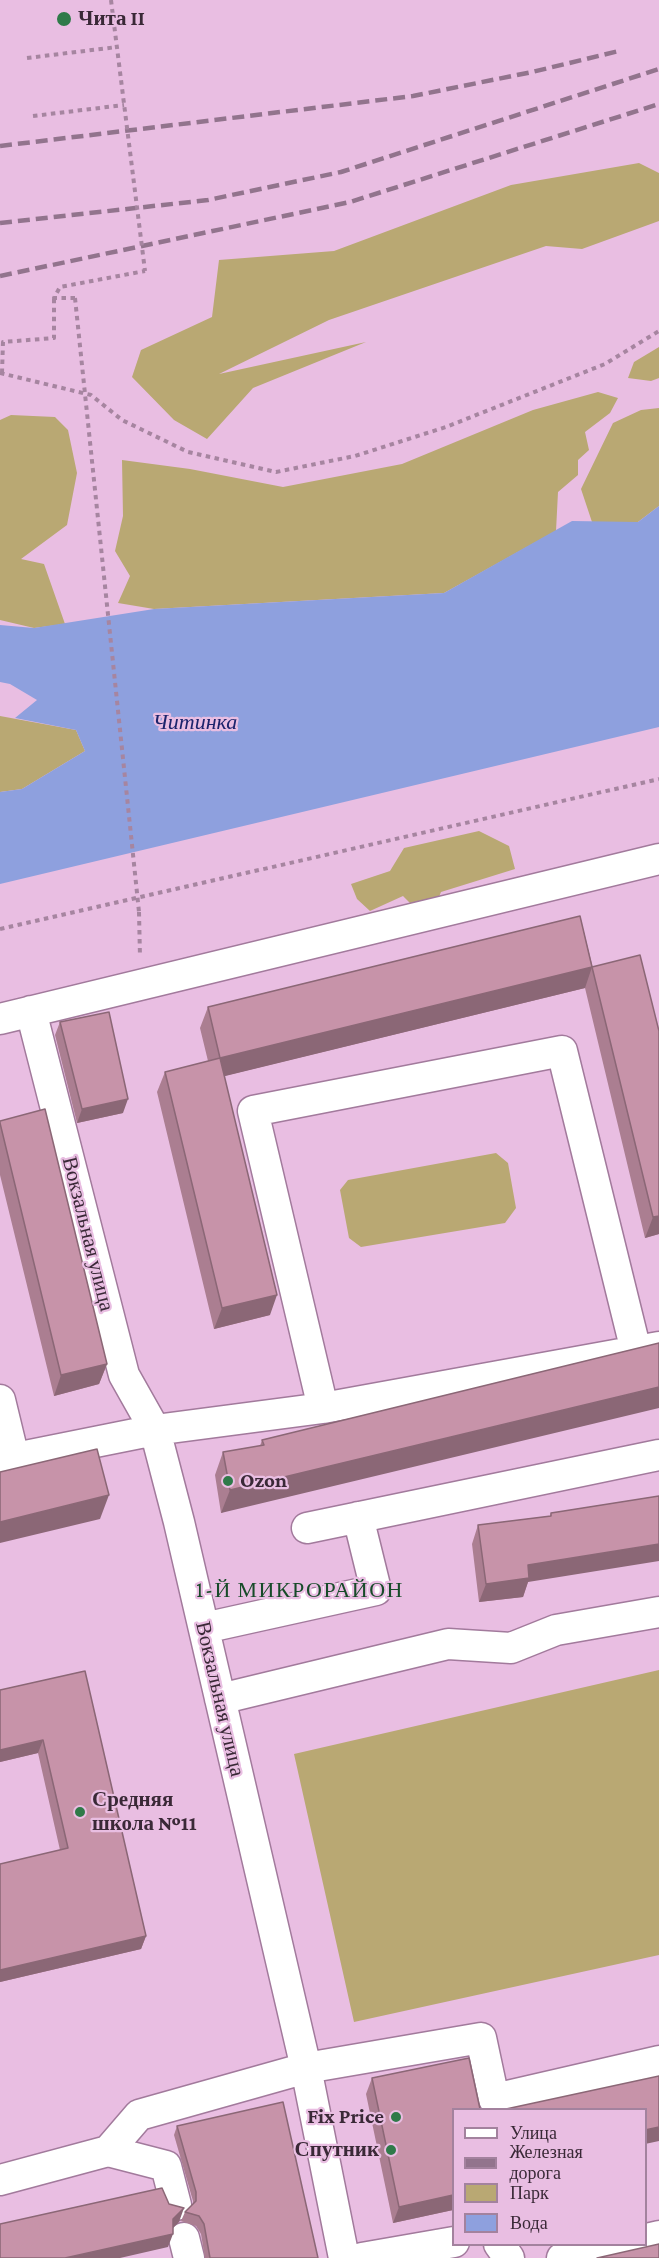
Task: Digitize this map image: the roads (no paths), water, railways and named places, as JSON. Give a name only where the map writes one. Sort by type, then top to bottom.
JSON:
[{"type":"street","points":[[0,1019],[659,860]]},
{"type":"street","name":"Вокзальная улица","points":[[32,1011],[124,1375],[155,1430],[204,1629],[306,2068],[344,2258]]},
{"type":"street","points":[[0,1400],[7,1460],[155,1430],[323,1408],[647,1349],[562,1051],[253,1111],[323,1408]]},
{"type":"street","points":[[307,1528],[659,1455]]},
{"type":"street","points":[[204,1629],[376,1590],[358,1517]]},
{"type":"street","points":[[220,1699],[448,1644],[511,1648],[556,1630],[659,1612]]},
{"type":"street","points":[[108,2151],[139,2115],[306,2068],[481,2038],[494,2098],[659,2061]]},
{"type":"street","points":[[0,2180],[108,2151],[166,2166],[176,2205]]},
{"type":"street","points":[[362,2258],[452,2242]]},
{"type":"street","points":[[562,2258],[613,2246]]},
{"type":"water","name":"Читинка","points":[[659,506],[659,727],[0,884],[0,792],[22,789],[85,751],[76,730],[15,718],[37,700],[10,684],[0,682],[0,625],[34,628],[154,609],[444,593],[572,521],[638,522]]},
{"type":"railway","points":[[0,146],[413,96],[532,72],[619,51]]},
{"type":"railway","points":[[0,223],[208,200],[341,172],[659,69]]},
{"type":"railway","points":[[0,276],[350,202],[659,104]]},
{"type":"place","name":"Чита II","points":[[64,19]]},
{"type":"place","name":"Ozon","points":[[228,1481]]},
{"type":"place","name":"Средняя школа №11","points":[[80,1812]]},
{"type":"place","name":"Fix Price","points":[[396,2117]]},
{"type":"place","name":"Спутник","points":[[391,2150]]},
{"type":"district","name":"1-Й МИКРОРАЙОН","points":[[300,1590]]}]
